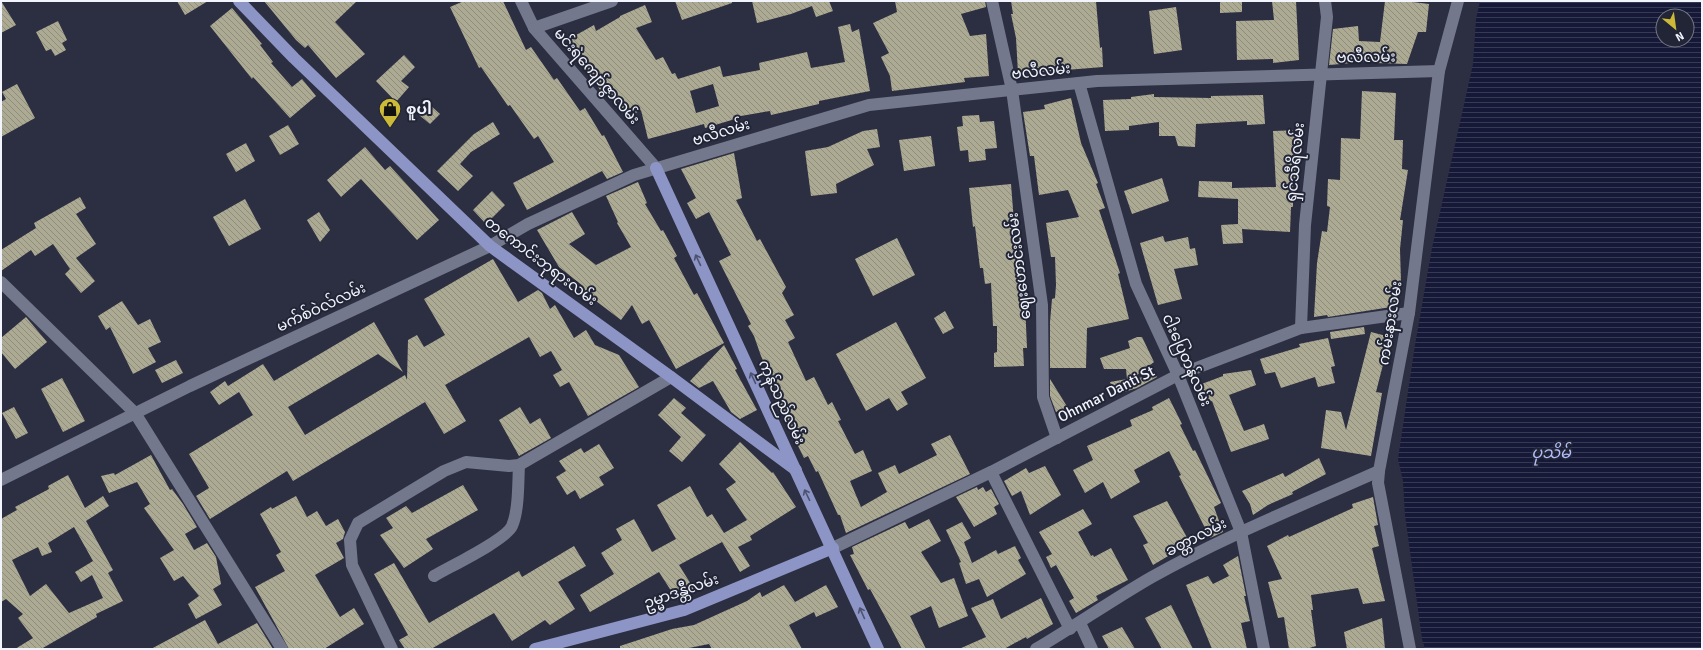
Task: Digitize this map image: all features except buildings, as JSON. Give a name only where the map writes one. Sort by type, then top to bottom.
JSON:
[{"type":"main road","name":"တကောင်းဘုရားလမ်း","points":[[239,1],[294,58],[490,246],[671,377],[796,470]]},
{"type":"main road","name":"ကုန်သည်လမ်း","points":[[656,168],[833,548],[878,649]]},
{"type":"main road","name":"ဥမ္မာဒန္တီလမ်း","points":[[535,649],[684,610],[833,548]]},
{"type":"street","name":"မင်းရဲကျော်ဇွာလမ်း","points":[[521,1],[534,28],[656,168]]},
{"type":"street","points":[[534,28],[612,1]]},
{"type":"street","name":"ဈေးဟောင်းလမ်း","points":[[992,1],[1012,90],[1042,305],[1043,397],[1057,438]]},
{"type":"street","name":"ရှင်သီရိလမ်း","points":[[1301,328],[1305,225],[1327,17],[1325,1]]},
{"type":"street","name":"ကမ်းနားလမ်း","points":[[1410,649],[1378,483],[1409,313],[1439,71],[1458,1]]},
{"type":"street","name":"ဗလီလမ်း","points":[[656,168],[869,104],[1097,81],[1439,71]]},
{"type":"street","name":"ငါးပြေတန်လမ်း","points":[[1079,83],[1136,284],[1178,376],[1241,532],[1264,649]]},
{"type":"street","name":"မက်စ်ဝဲလ်လမ်း","points":[[1,480],[190,386],[490,246],[542,218],[634,176],[656,168]]},
{"type":"street","points":[[1,282],[135,413],[282,649]]},
{"type":"street","name":"Ohnmar Danti St","points":[[833,548],[991,472],[1178,376],[1301,328],[1409,313]]},
{"type":"street","points":[[392,649],[352,565],[350,540],[358,523],[444,471],[466,462],[509,466],[519,465],[671,377]]},
{"type":"street","points":[[434,576],[500,538],[511,527],[516,509],[519,465]]},
{"type":"street","name":"ခတ္တာလမ်း","points":[[1036,649],[1151,578],[1241,532],[1379,471]]},
{"type":"street","points":[[991,472],[1075,626],[1092,649]]},
{"type":"water","name":"ပုသိမ်","points":[[1480,1],[1702,1],[1702,649],[1425,649],[1422,639],[1405,515],[1403,481],[1398,459],[1415,345],[1432,248],[1473,64],[1476,19]]},
{"type":"place","name":"စူပါ","points":[[390,128]]}]
